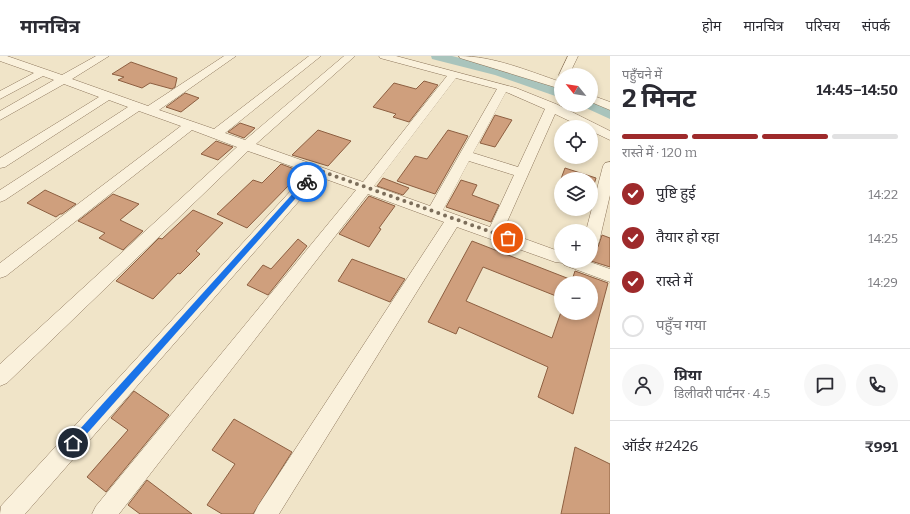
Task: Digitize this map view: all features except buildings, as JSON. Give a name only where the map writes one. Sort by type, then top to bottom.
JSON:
[{"type":"street","points":[[0,116],[104,56]]},
{"type":"street","points":[[0,197],[231,56]]},
{"type":"street","points":[[216,134],[316,56]]},
{"type":"street","points":[[0,376],[246,145],[350,56]]},
{"type":"street","points":[[384,56],[503,88],[552,107],[610,136]]},
{"type":"street","points":[[567,68],[573,56]]},
{"type":"street","points":[[468,57],[513,65],[554,82]]},
{"type":"street","points":[[1,58],[27,62],[43,72],[63,80],[366,187],[554,255]]},
{"type":"street","points":[[0,96],[43,72]]},
{"type":"street","points":[[104,514],[366,187],[453,75]]},
{"type":"street","points":[[434,212],[503,88]]},
{"type":"street","points":[[0,164],[108,96]]},
{"type":"street","points":[[598,101],[610,106]]},
{"type":"street","points":[[494,234],[552,107]]},
{"type":"street","points":[[0,272],[191,125]]},
{"type":"street","points":[[465,156],[522,172]]},
{"type":"street","points":[[596,224],[610,166]]},
{"type":"street","points":[[9,514],[318,170]]},
{"type":"street","points":[[266,514],[454,219]]},
{"type":"street","points":[[592,268],[610,276]]},
{"type":"waterway","points":[[437,56],[500,72],[554,91]]},
{"type":"waterway","points":[[598,109],[610,115]]},
{"type":"way so far","points":[[307,182],[318,170],[508,238]]},
{"type":"route","points":[[73,443],[307,182]]}]
